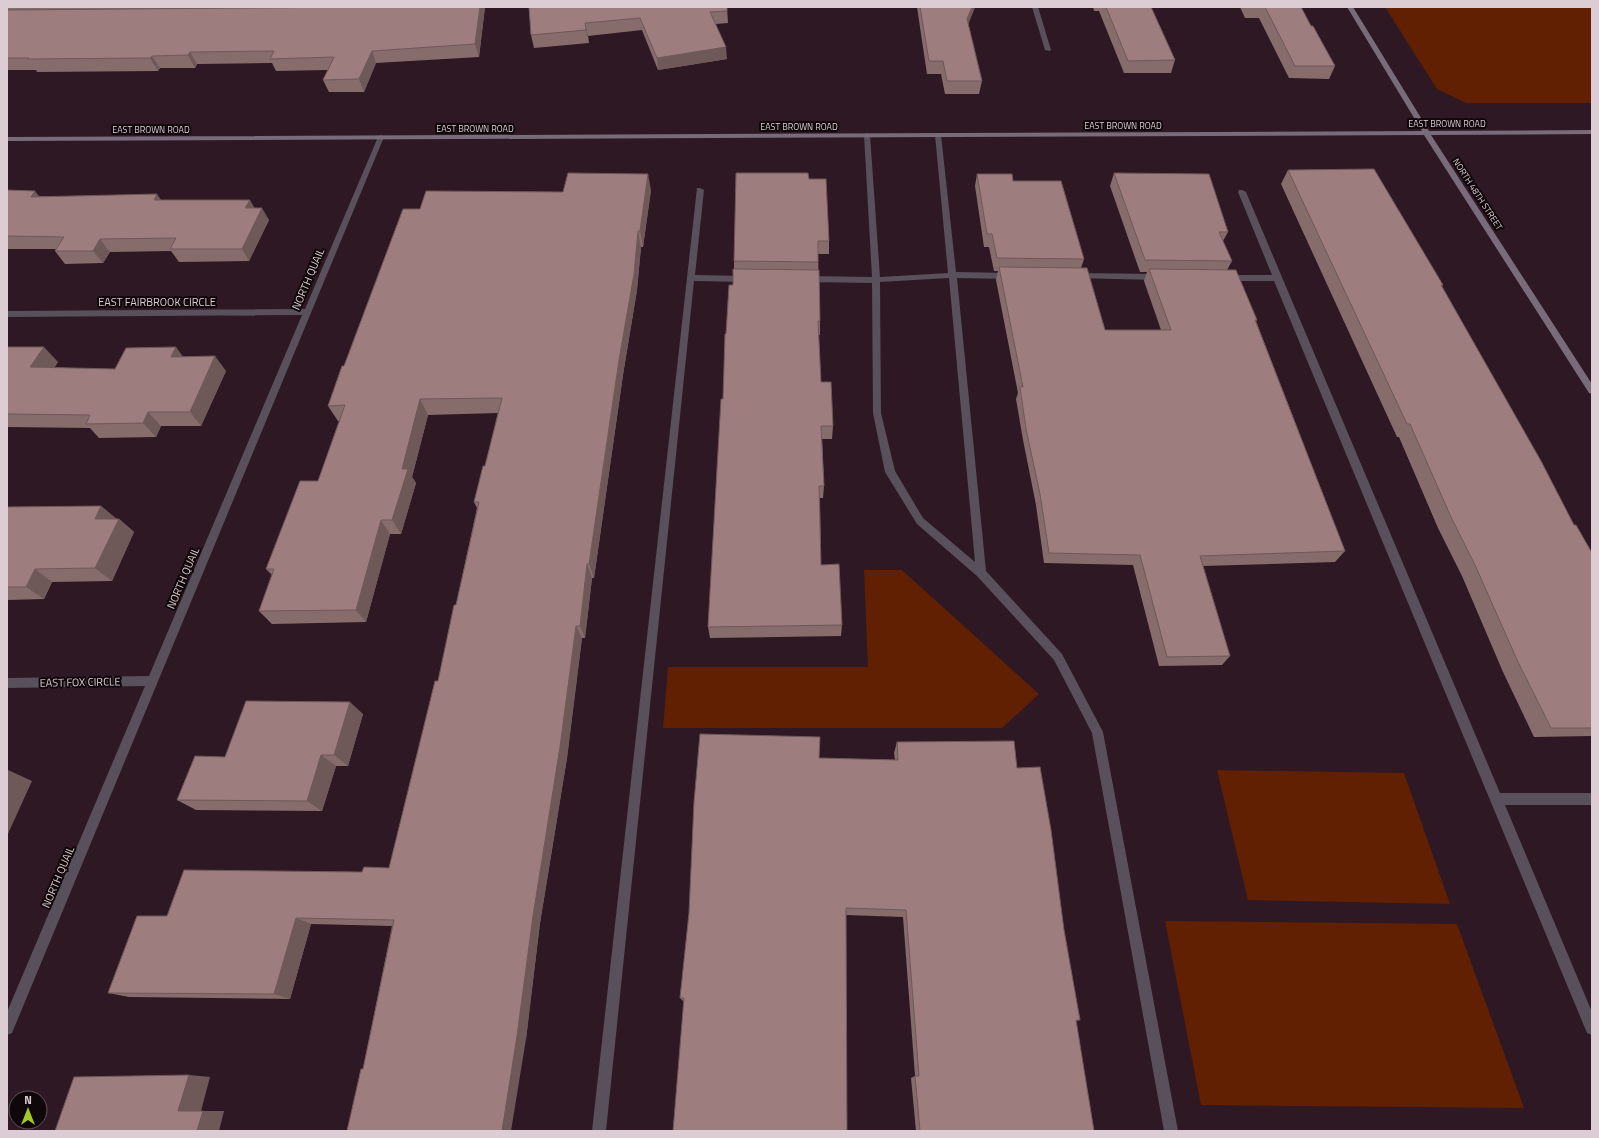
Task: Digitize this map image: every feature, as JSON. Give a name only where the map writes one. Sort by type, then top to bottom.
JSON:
[{"type":"main road","name":"NORTH 48TH STREET","points":[[1350,7],[1426,132],[1592,391]]},
{"type":"main road","name":"EAST BROWN ROAD","points":[[7,138],[1592,132]]},
{"type":"street","points":[[1035,7],[1048,50]]},
{"type":"street","points":[[867,135],[876,280],[877,413],[890,472],[920,521],[981,573],[1058,657],[1097,732],[1171,1131]]},
{"type":"street","points":[[938,135],[951,275],[975,495],[981,573]]},
{"type":"street","name":"NORTH QUAIL","points":[[7,1028],[381,137]]},
{"type":"street","points":[[599,1131],[700,190]]},
{"type":"street","points":[[1242,192],[1592,1028]]},
{"type":"street","points":[[799,279],[876,280],[951,275],[1015,276]]},
{"type":"street","points":[[1071,276],[1166,277]]},
{"type":"street","points":[[690,278],[752,279]]},
{"type":"street","points":[[1214,278],[1277,278]]},
{"type":"street","name":"EAST FAIRBROOK CIRCLE","points":[[7,314],[307,312]]},
{"type":"street","name":"EAST FOX CIRCLE","points":[[7,683],[153,681]]},
{"type":"street","points":[[1497,798],[1592,799]]},
{"type":"shaded area","points":[[1385,7],[1592,7],[1592,103],[1466,103],[1437,89]]},
{"type":"shaded area","points":[[864,570],[902,570],[1039,694],[1002,728],[663,728],[668,667],[868,667]]},
{"type":"shaded area","points":[[1217,770],[1404,773],[1450,904],[1248,900]]},
{"type":"shaded area","points":[[1165,921],[1457,924],[1524,1108],[1201,1105]]},
{"type":"building","points":[[480,7],[475,44],[372,51],[359,79],[323,80],[334,57],[270,59],[274,51],[190,52],[188,55],[152,56],[150,58],[7,58],[7,10]]},
{"type":"building","points":[[529,7],[727,7],[727,11],[710,12],[726,47],[657,58],[640,18],[585,23],[586,30],[531,35]]},
{"type":"building","points":[[920,7],[972,7],[967,19],[982,81],[947,81],[943,61],[929,61]]},
{"type":"building","points":[[1106,7],[1151,7],[1175,60],[1128,61]]},
{"type":"building","points":[[1265,7],[1301,7],[1335,66],[1295,66]]},
{"type":"building","points":[[1374,169],[1443,285],[1441,285],[1541,461],[1574,525],[1576,525],[1592,553],[1592,728],[1551,728],[1518,662],[1410,424],[1407,424],[1288,170]]},
{"type":"building","points":[[568,173],[648,174],[640,231],[638,231],[634,274],[619,360],[589,564],[587,564],[580,626],[576,626],[560,747],[533,916],[517,1036],[502,1131],[347,1131],[361,1069],[363,1069],[394,920],[296,918],[274,994],[108,993],[137,916],[167,916],[184,870],[362,872],[364,867],[389,868],[435,681],[438,681],[454,605],[456,605],[479,502],[474,502],[483,466],[485,466],[502,398],[420,399],[402,469],[408,469],[392,520],[381,520],[356,610],[259,611],[274,569],[266,569],[300,481],[318,481],[345,405],[328,406],[403,209],[420,209],[426,191],[563,192]]},
{"type":"building","points":[[736,173],[808,173],[809,179],[826,179],[829,241],[818,241],[818,262],[734,261]]},
{"type":"building","points":[[1114,173],[1209,174],[1228,232],[1219,232],[1232,261],[1145,260]]},
{"type":"building","points":[[977,174],[1012,174],[1013,181],[1061,181],[1084,259],[997,258],[992,234],[987,234]]},
{"type":"building","points":[[7,190],[35,191],[31,197],[157,194],[154,200],[250,200],[245,208],[262,208],[242,249],[170,249],[176,238],[100,239],[93,251],[55,251],[64,237],[7,236]]},
{"type":"building","points":[[999,267],[1087,268],[1105,330],[1171,330],[1149,269],[1236,270],[1257,320],[1255,320],[1345,551],[1200,556],[1230,656],[1167,657],[1140,555],[1049,553],[1040,494],[1026,429],[1020,387],[1023,387]]},
{"type":"building","points":[[733,269],[819,270],[820,321],[818,321],[821,382],[831,382],[833,426],[821,426],[824,486],[819,486],[821,565],[839,564],[842,625],[708,627],[721,399],[723,399],[725,334],[729,285],[733,285]]},
{"type":"building","points":[[7,347],[44,347],[30,367],[115,369],[126,348],[176,347],[171,357],[215,356],[190,412],[148,412],[143,423],[86,424],[90,415],[7,414]]},
{"type":"building","points":[[101,506],[95,519],[119,519],[95,568],[35,569],[26,587],[7,587],[7,507]]},
{"type":"building","points":[[246,701],[350,702],[334,755],[321,755],[307,801],[177,800],[195,756],[225,757]]},
{"type":"building","points":[[700,734],[820,737],[819,758],[898,760],[897,742],[1014,741],[1017,768],[1040,767],[1051,830],[1064,930],[1080,1020],[1076,1020],[1094,1131],[920,1131],[915,1076],[919,1076],[906,910],[846,908],[847,1131],[673,1131],[684,998],[680,998],[689,913],[694,802]]},
{"type":"building","points":[[189,1075],[178,1111],[203,1111],[197,1131],[55,1131],[74,1077]]}]
